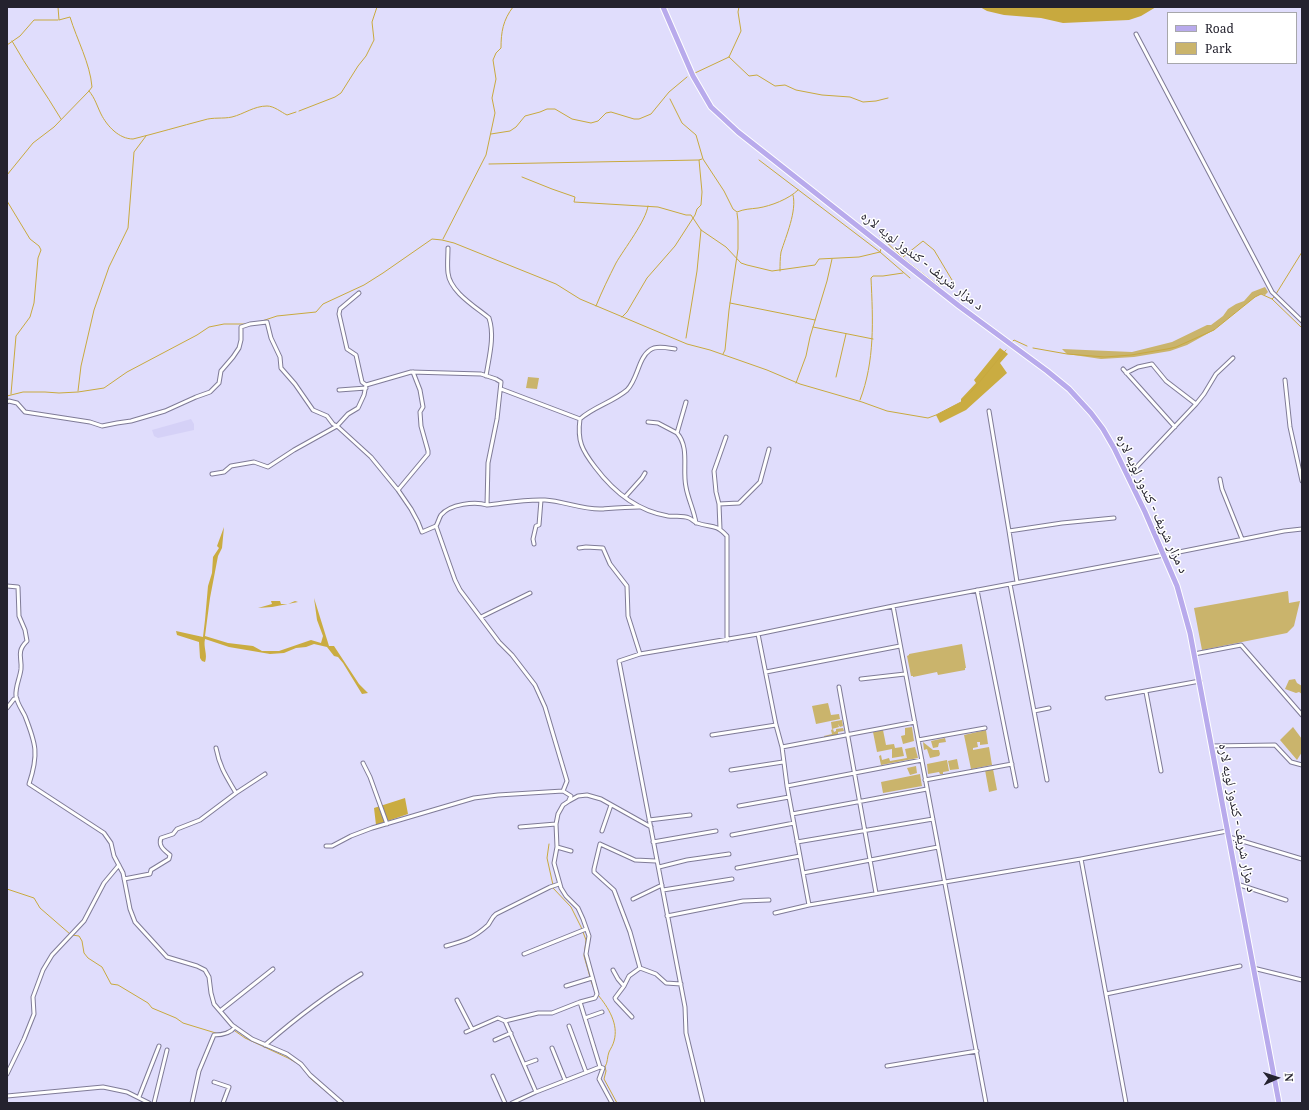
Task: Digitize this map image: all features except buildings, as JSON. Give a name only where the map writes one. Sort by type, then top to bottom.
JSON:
[{"type":"main road","name":"د مزار شریف - کندوز لویه لاره","points":[[663,7],[693,76],[711,107],[738,132],[801,182],[959,306],[1047,371],[1069,390],[1091,413],[1103,429],[1114,448],[1177,586],[1200,681],[1279,1103]]},
{"type":"street","points":[[1136,34],[1272,292],[1302,321]]},
{"type":"street","points":[[448,248],[448,274],[450,284],[455,290],[489,318],[492,325],[486,376]]},
{"type":"street","points":[[360,293],[340,309],[339,314],[347,349],[356,355],[362,382],[366,387]]},
{"type":"street","points":[[7,402],[10,401],[17,404],[25,412],[84,421],[102,426],[117,422],[131,421],[165,411],[210,392],[220,383],[221,371],[234,357],[239,348],[241,340],[241,327],[267,322],[271,338],[280,357],[281,368],[295,384],[313,410],[327,416],[333,424],[371,457],[398,490],[418,522],[422,532],[436,526],[441,515],[446,510],[464,504],[481,503],[487,505],[526,500],[541,500],[602,509],[608,507],[639,507],[668,516],[690,518],[696,523],[713,526],[720,529],[727,536],[727,640]]},
{"type":"street","points":[[639,507],[614,488],[602,476],[584,450],[579,437],[580,419],[586,413],[627,389],[635,379],[640,363],[650,350],[657,348],[675,349]]},
{"type":"street","points":[[1128,476],[1196,404],[1216,374],[1233,358]]},
{"type":"street","points":[[1126,373],[1138,367],[1152,364],[1166,381],[1196,404]]},
{"type":"street","points":[[1123,369],[1175,427]]},
{"type":"street","points":[[398,490],[428,454],[421,426],[420,412],[422,407],[420,390],[413,372]]},
{"type":"street","points":[[339,390],[366,387],[386,379],[413,372],[481,374],[501,382],[496,426],[488,463],[487,505]]},
{"type":"street","points":[[1285,380],[1290,427],[1302,481]]},
{"type":"street","points":[[212,474],[224,472],[231,466],[254,462],[268,467],[294,450],[337,426],[348,414],[358,408],[364,396],[366,387]]},
{"type":"street","points":[[501,388],[580,419]]},
{"type":"street","points":[[678,433],[686,402]]},
{"type":"street","points":[[989,411],[1016,582]]},
{"type":"street","points":[[648,422],[658,423],[678,433],[684,441],[686,486],[696,523]]},
{"type":"street","points":[[720,529],[719,504],[714,471],[726,436]]},
{"type":"street","points":[[719,504],[739,503],[760,482],[769,449]]},
{"type":"street","points":[[625,497],[645,473]]},
{"type":"street","points":[[1220,480],[1222,489],[1242,539]]},
{"type":"street","points":[[534,544],[533,539],[536,526],[539,525],[541,500]]},
{"type":"street","points":[[1009,531],[1062,523],[1114,518]]},
{"type":"street","points":[[436,526],[460,590],[499,642],[512,654],[535,685],[545,707],[567,781],[563,791]]},
{"type":"street","points":[[703,1103],[686,1033],[685,1007],[681,984],[659,867],[656,861],[651,827],[619,661],[640,654],[727,640],[1016,582],[1164,555],[1284,530],[1302,529]]},
{"type":"street","points":[[579,548],[603,548],[610,564],[627,586],[628,616],[640,654]]},
{"type":"street","points":[[1010,584],[1047,780]]},
{"type":"street","points":[[7,586],[18,587],[20,616],[27,641],[24,644],[20,656],[21,670],[18,679],[16,696],[33,738],[36,752],[29,784],[104,833],[111,843],[114,856],[124,879],[130,909],[135,922],[167,957],[205,970],[209,978],[214,1004],[235,1027],[252,1039],[287,1054],[301,1064],[310,1075],[342,1103]]},
{"type":"street","points":[[977,590],[1016,786]]},
{"type":"street","points":[[481,617],[530,593]]},
{"type":"street","points":[[893,606],[986,1103]]},
{"type":"street","points":[[758,634],[782,748],[782,762],[809,905]]},
{"type":"street","points":[[1194,654],[1241,645],[1302,715]]},
{"type":"street","points":[[766,672],[900,646]]},
{"type":"street","points":[[861,679],[905,674]]},
{"type":"street","points":[[1107,698],[1200,681]]},
{"type":"street","points":[[839,687],[876,893]]},
{"type":"street","points":[[1146,692],[1161,771]]},
{"type":"street","points":[[7,708],[14,699],[17,699]]},
{"type":"street","points":[[1034,711],[1049,708]]},
{"type":"street","points":[[782,748],[914,722]]},
{"type":"street","points":[[712,735],[776,725]]},
{"type":"street","points":[[918,740],[985,728]]},
{"type":"street","points":[[1211,746],[1275,745],[1291,762],[1302,765]]},
{"type":"street","points":[[216,748],[218,762],[236,792]]},
{"type":"street","points":[[787,786],[922,760]]},
{"type":"street","points":[[731,770],[782,762]]},
{"type":"street","points":[[363,763],[370,777],[387,824]]},
{"type":"street","points":[[925,780],[1012,764]]},
{"type":"street","points":[[124,879],[150,874],[151,870],[169,859],[170,855],[161,848],[161,838],[173,834],[176,829],[200,820],[236,792],[265,774]]},
{"type":"street","points":[[792,814],[927,789]]},
{"type":"street","points":[[326,846],[332,846],[351,836],[387,824],[474,798],[563,791],[571,796],[568,801]]},
{"type":"street","points":[[466,1032],[499,1018],[506,1021],[538,1013],[552,1013],[597,996],[586,954],[589,936],[578,908],[566,896],[559,884],[554,863],[557,847],[556,824],[558,814],[563,805],[578,796],[587,795],[602,799],[651,827]]},
{"type":"street","points":[[739,806],[789,797]]},
{"type":"street","points":[[602,831],[611,805]]},
{"type":"street","points":[[649,820],[690,815]]},
{"type":"street","points":[[797,842],[933,819]]},
{"type":"street","points":[[732,835],[794,823]]},
{"type":"street","points":[[520,827],[556,824]]},
{"type":"street","points":[[653,842],[716,830]]},
{"type":"street","points":[[775,913],[809,905],[1227,831]]},
{"type":"street","points":[[1228,837],[1302,859]]},
{"type":"street","points":[[640,968],[630,932],[614,890],[594,872],[594,870],[600,844],[635,860],[656,861]]},
{"type":"street","points":[[557,847],[571,851]]},
{"type":"street","points":[[803,873],[938,847]]},
{"type":"street","points":[[659,867],[687,860],[729,854]]},
{"type":"street","points":[[737,868],[800,856]]},
{"type":"street","points":[[1081,858],[1126,1103]]},
{"type":"street","points":[[7,1074],[34,1014],[33,997],[43,970],[52,955],[84,921],[104,883],[119,865]]},
{"type":"street","points":[[663,890],[732,879]]},
{"type":"street","points":[[446,946],[468,940],[488,925],[496,914],[559,884]]},
{"type":"street","points":[[1238,884],[1286,900]]},
{"type":"street","points":[[633,899],[662,885]]},
{"type":"street","points":[[667,916],[743,901],[769,900]]},
{"type":"street","points":[[524,954],[586,929]]},
{"type":"street","points":[[1106,994],[1240,966]]},
{"type":"street","points":[[640,968],[656,974],[666,983],[681,984]]},
{"type":"street","points":[[632,1017],[615,998],[630,976],[640,968]]},
{"type":"street","points":[[1253,968],[1302,980]]},
{"type":"street","points":[[220,1011],[273,969]]},
{"type":"street","points":[[613,970],[624,986]]},
{"type":"street","points":[[265,1045],[335,989],[361,974]]},
{"type":"street","points":[[566,986],[592,978]]},
{"type":"street","points":[[457,1000],[472,1029]]},
{"type":"street","points":[[580,1002],[600,1067],[603,1068],[599,1079],[612,1103]]},
{"type":"street","points":[[585,1018],[602,1012]]},
{"type":"street","points":[[506,1021],[536,1092]]},
{"type":"street","points":[[569,1026],[586,1072]]},
{"type":"street","points":[[192,1103],[199,1071],[214,1035],[222,1035],[233,1030],[235,1027]]},
{"type":"street","points":[[495,1040],[511,1033]]},
{"type":"street","points":[[139,1097],[159,1046]]},
{"type":"street","points":[[552,1048],[565,1080]]},
{"type":"street","points":[[154,1103],[167,1050]]},
{"type":"street","points":[[888,1066],[977,1051]]},
{"type":"street","points":[[525,1064],[536,1060]]},
{"type":"street","points":[[512,1103],[565,1080],[600,1067]]},
{"type":"street","points":[[493,1076],[505,1103]]},
{"type":"street","points":[[214,1082],[229,1087],[223,1103]]},
{"type":"street","points":[[7,1096],[103,1087],[127,1092],[149,1103]]},
{"type":"shaded area","points":[[980,7],[1156,7],[1141,16],[1129,20],[1063,23],[1041,18],[1004,15],[987,11]]},
{"type":"shaded area","points":[[1000,348],[1008,354],[1000,363],[1007,373],[966,410],[940,423],[936,415],[961,402],[961,399],[976,383],[974,380]]},
{"type":"shaded area","points":[[191,419],[194,424],[194,430],[158,438],[154,436],[152,430]]},
{"type":"shaded area","points":[[224,527],[222,548],[218,556],[205,636],[228,643],[253,646],[262,651],[279,651],[311,640],[321,643],[323,636],[317,620],[314,598],[329,646],[334,646],[359,684],[368,693],[362,694],[343,663],[338,657],[334,656],[327,647],[314,644],[296,648],[284,653],[270,654],[229,647],[205,639],[205,662],[200,658],[199,642],[177,635],[176,631],[203,637],[208,586],[212,573],[213,557],[219,548],[217,546]]},
{"type":"shaded area","points":[[271,601],[280,601],[281,604],[288,604],[258,608],[272,604]]},
{"type":"shaded area","points":[[405,798],[408,814],[376,825],[374,808]]},
{"type":"green space","points":[[1265,287],[1268,292],[1265,295],[1261,294],[1255,297],[1214,330],[1187,345],[1170,351],[1134,357],[1101,359],[1067,354],[1062,349],[1132,352],[1172,342],[1207,325],[1211,325],[1223,316],[1228,309],[1244,301],[1252,292]]},
{"type":"green space","points":[[528,377],[539,378],[537,389],[526,388]]},
{"type":"green space","points":[[1288,591],[1289,603],[1300,601],[1294,626],[1287,633],[1202,650],[1194,608]]},
{"type":"green space","points":[[962,644],[966,668],[965,670],[938,675],[937,672],[913,677],[911,676],[907,656],[909,654]]},
{"type":"green space","points":[[1295,679],[1297,683],[1302,686],[1302,694],[1285,689],[1289,680]]},
{"type":"green space","points":[[828,703],[831,715],[839,714],[840,719],[816,724],[812,706]]},
{"type":"green space","points":[[842,720],[843,726],[840,727],[838,724],[839,727],[832,729],[831,722]]},
{"type":"green space","points":[[912,727],[914,741],[903,744],[901,736],[905,735],[905,728]]},
{"type":"green space","points":[[1293,727],[1302,739],[1302,752],[1297,760],[1280,740]]},
{"type":"green space","points":[[843,728],[844,731],[838,732],[838,736],[824,738],[824,736],[832,734],[831,730],[833,729],[834,732],[836,729]]},
{"type":"green space","points":[[883,730],[886,745],[894,744],[895,748],[902,747],[904,756],[892,758],[892,749],[877,752],[873,732]]},
{"type":"green space","points":[[986,730],[988,744],[980,745],[980,742],[977,742],[978,747],[973,748],[973,750],[989,747],[992,765],[971,769],[964,735]]},
{"type":"green space","points":[[945,738],[946,742],[939,743],[938,747],[933,748],[931,741]]},
{"type":"green space","points":[[923,742],[933,750],[939,750],[939,756],[930,758],[927,749],[924,750]]},
{"type":"green space","points":[[915,747],[918,758],[881,765],[879,756],[881,755],[882,760],[889,758],[890,761],[907,758],[905,749]]},
{"type":"green space","points":[[957,759],[959,769],[950,770],[948,761]]},
{"type":"green space","points":[[947,760],[949,771],[943,772],[943,774],[940,774],[939,772],[928,774],[927,764]]},
{"type":"green space","points":[[916,766],[917,773],[910,775],[907,768]]},
{"type":"green space","points":[[993,769],[997,790],[989,792],[985,770]]},
{"type":"green space","points":[[920,774],[922,786],[883,793],[881,782]]},
{"type":"waterway","points":[[7,175],[33,143],[54,127],[92,87],[89,69],[70,17],[59,20],[58,7]]},
{"type":"waterway","points":[[299,111],[335,97],[341,93],[366,56],[374,40],[372,22],[377,7]]},
{"type":"waterway","points":[[443,239],[486,155],[495,113],[492,98],[496,79],[493,60],[496,53],[501,48],[503,26],[513,7]]},
{"type":"waterway","points":[[695,73],[729,57],[741,31],[738,12],[739,7]]},
{"type":"waterway","points":[[7,45],[20,36],[34,20],[58,20]]},
{"type":"waterway","points":[[12,41],[61,119]]},
{"type":"waterway","points":[[729,57],[749,76],[757,75],[775,86],[785,85],[796,90],[822,95],[850,97],[863,102],[888,98]]},
{"type":"waterway","points":[[491,134],[510,131],[516,127],[525,116],[547,109],[555,109],[572,119],[591,123],[598,121],[606,113],[611,112],[634,119],[639,119],[651,114],[669,92],[687,77]]},
{"type":"waterway","points":[[89,91],[101,114],[110,127],[123,137],[133,139],[207,119],[232,117],[262,106],[272,107],[287,115],[296,112]]},
{"type":"waterway","points":[[670,99],[682,123],[696,135],[703,159],[724,191],[733,209],[737,212],[774,204],[785,199],[798,190]]},
{"type":"waterway","points":[[78,391],[81,366],[94,310],[109,267],[128,228],[134,152],[146,136]]},
{"type":"waterway","points":[[622,317],[627,312],[647,278],[675,246],[695,215],[697,209],[701,205],[702,192],[699,160],[702,159]]},
{"type":"waterway","points":[[489,164],[699,160]]},
{"type":"waterway","points":[[759,160],[880,252],[910,278]]},
{"type":"waterway","points":[[522,177],[575,197],[574,202],[658,207],[691,215],[701,230],[726,247],[741,263],[772,271],[815,265],[819,259],[859,257],[880,252],[881,249]]},
{"type":"waterway","points":[[780,271],[781,252],[794,208],[793,195]]},
{"type":"waterway","points":[[7,201],[30,239],[39,246],[41,250],[38,258],[34,303],[30,317],[16,336],[11,394]]},
{"type":"waterway","points":[[596,306],[616,263],[639,227],[648,206]]},
{"type":"waterway","points":[[723,354],[725,350],[738,249],[737,213]]},
{"type":"waterway","points":[[686,338],[697,271],[701,230]]},
{"type":"waterway","points":[[880,236],[903,258],[940,287]]},
{"type":"waterway","points":[[262,321],[277,316],[316,312],[323,304],[364,285],[432,239],[454,243],[556,284],[580,299],[687,344],[710,350],[767,370],[800,384],[887,411],[928,418],[936,415],[961,402],[1006,350]]},
{"type":"waterway","points":[[903,257],[923,241],[934,250],[952,280]]},
{"type":"waterway","points":[[1276,294],[1302,252]]},
{"type":"waterway","points":[[796,383],[806,356],[832,259]]},
{"type":"waterway","points":[[860,400],[865,385],[871,355],[871,278],[873,276],[903,273]]},
{"type":"waterway","points":[[1033,348],[1067,354],[1105,357],[1131,355],[1167,349],[1176,347],[1214,330],[1255,297],[1261,294],[1272,299],[1274,297]]},
{"type":"waterway","points":[[1272,299],[1302,328]]},
{"type":"waterway","points":[[730,303],[815,320]]},
{"type":"waterway","points":[[7,396],[23,392],[59,393],[104,388],[127,372],[197,335],[209,327],[224,324],[247,324]]},
{"type":"waterway","points":[[813,327],[873,339]]},
{"type":"waterway","points":[[836,377],[846,334]]},
{"type":"waterway","points":[[1012,342],[1014,340],[1027,346]]},
{"type":"waterway","points":[[549,844],[547,858],[553,885]]},
{"type":"waterway","points":[[553,888],[571,907],[582,929]]},
{"type":"waterway","points":[[7,889],[34,898],[40,908],[70,934]]},
{"type":"waterway","points":[[583,932],[586,940],[584,956],[590,977]]},
{"type":"waterway","points":[[72,935],[79,936],[82,941],[84,953],[88,958],[102,967],[111,984],[118,985],[148,1003],[152,1008],[176,1018],[183,1023],[219,1034]]},
{"type":"waterway","points":[[591,981],[594,989]]},
{"type":"waterway","points":[[598,995],[609,1010],[614,1022],[614,1041],[608,1054],[604,1079],[617,1103]]},
{"type":"waterway","points":[[222,1033],[232,1029]]},
{"type":"waterway","points":[[235,1031],[245,1038],[300,1065],[311,1079],[340,1103]]}]
